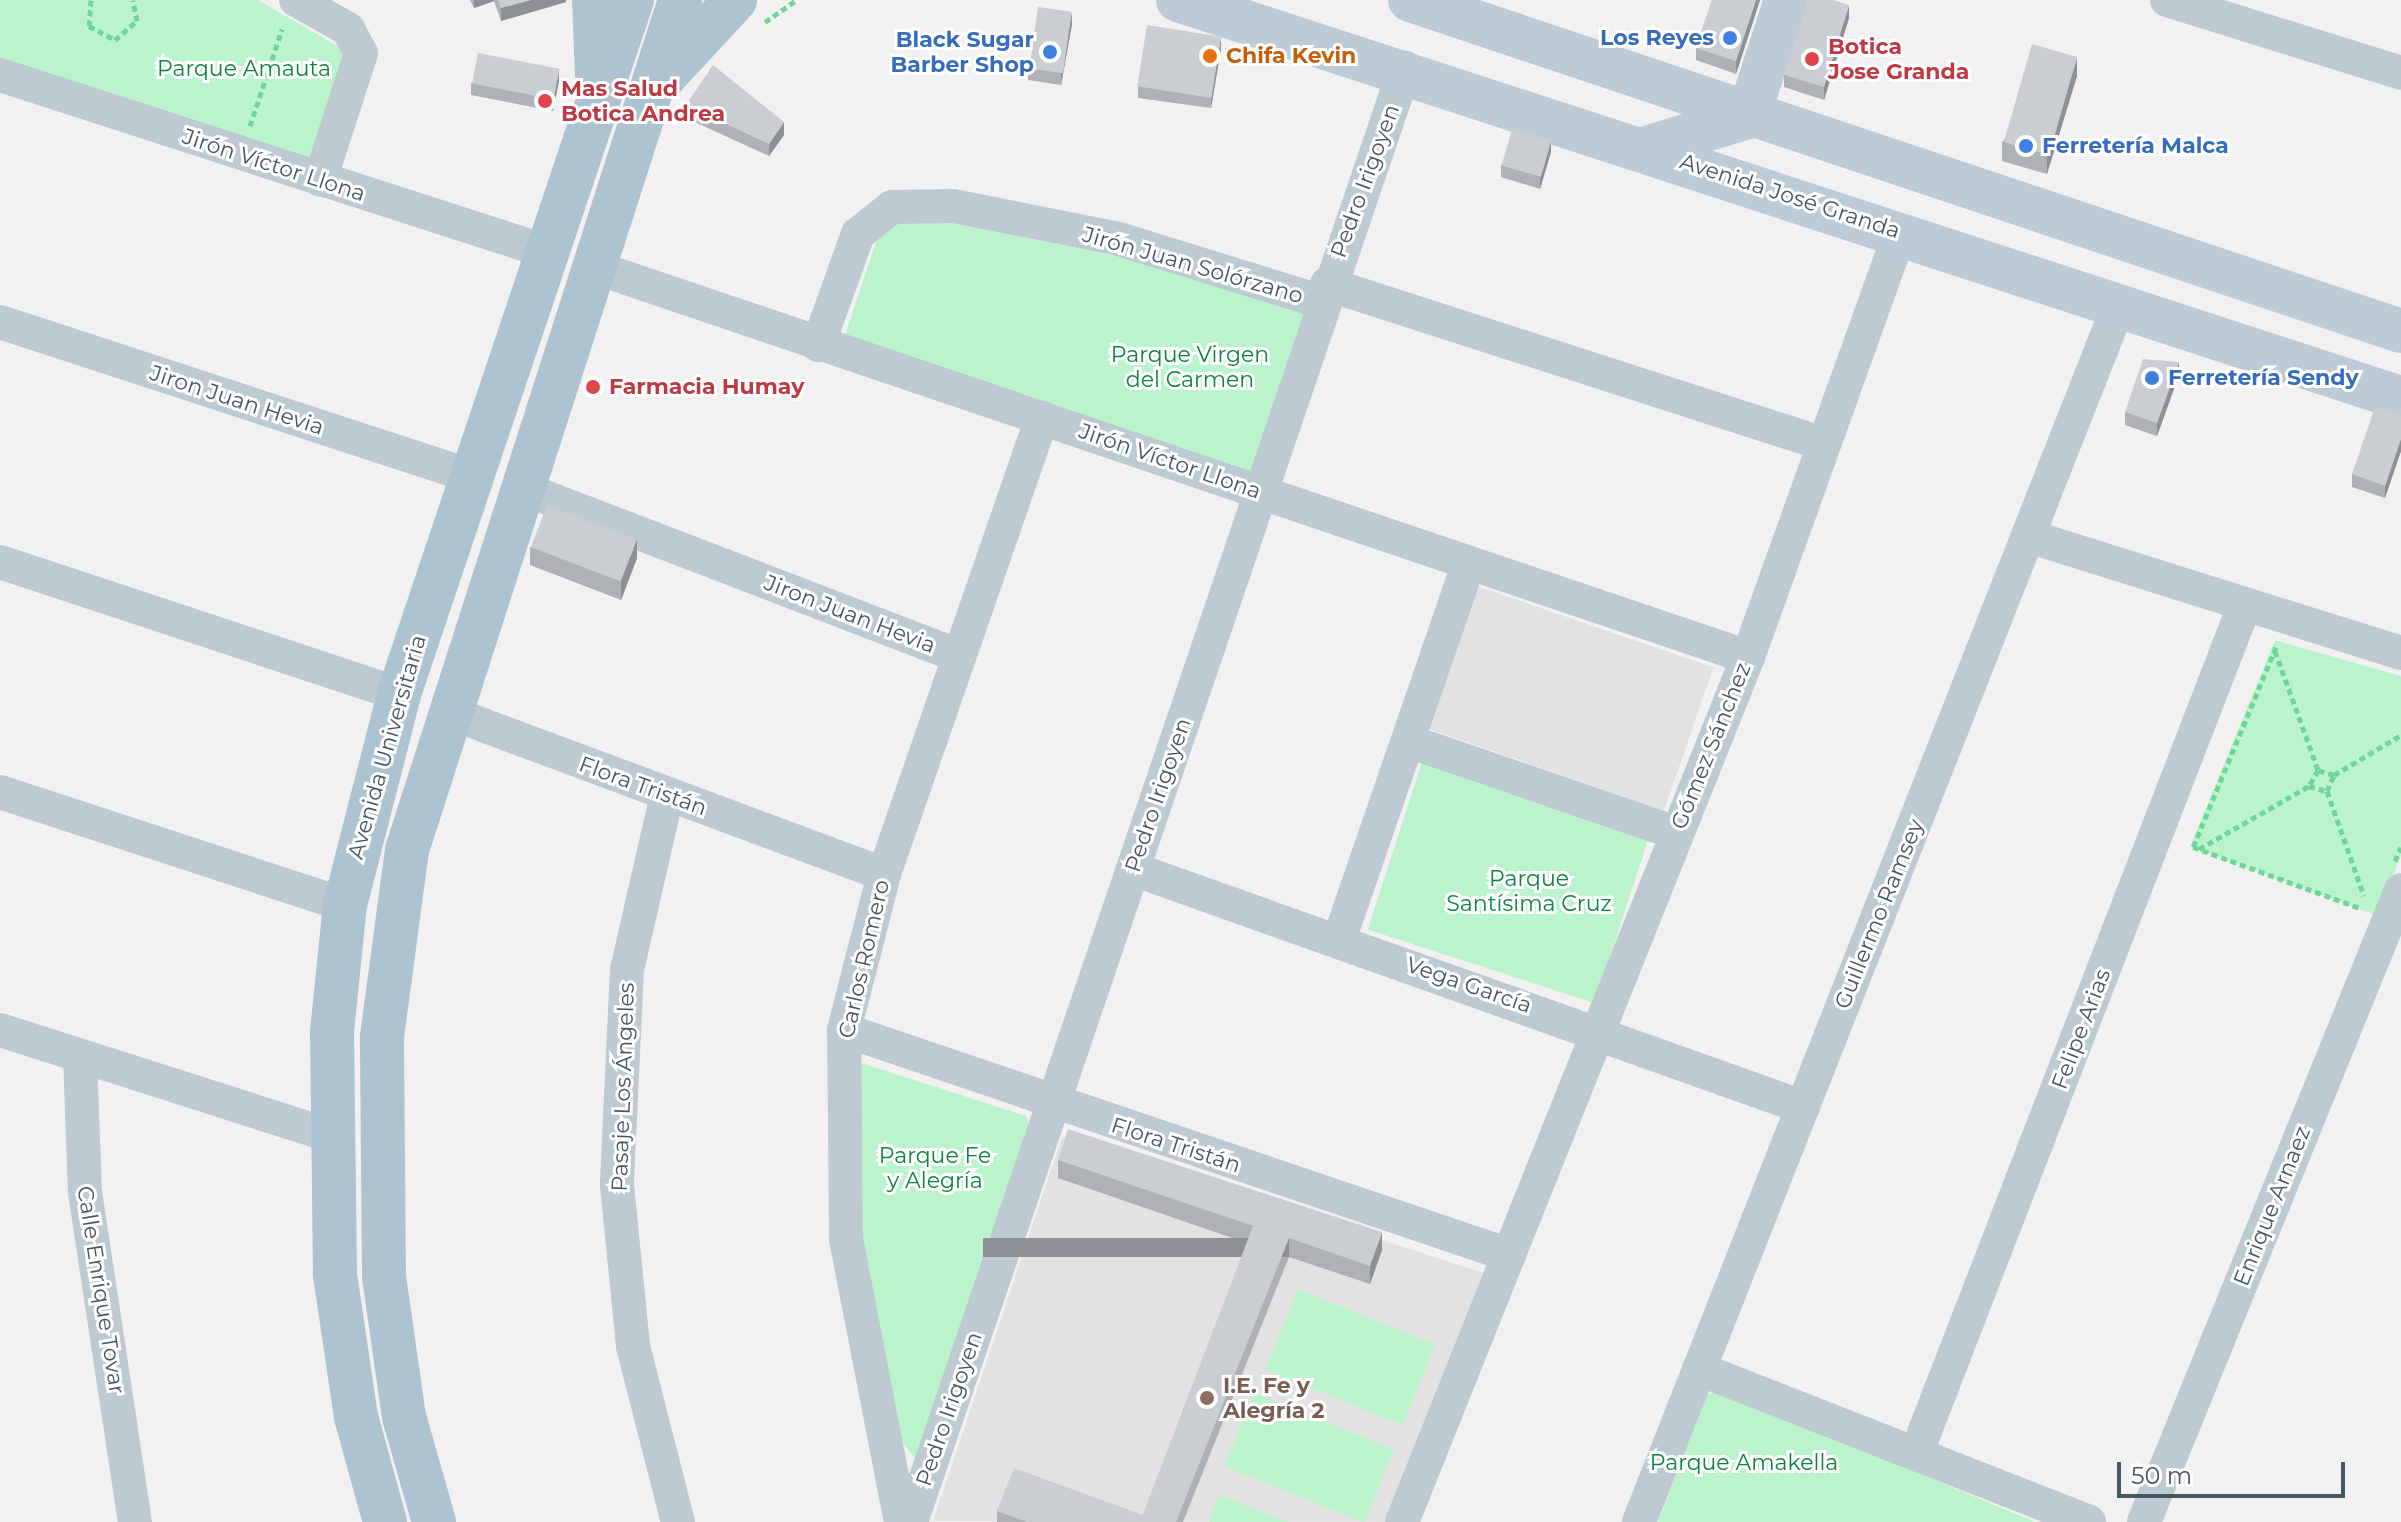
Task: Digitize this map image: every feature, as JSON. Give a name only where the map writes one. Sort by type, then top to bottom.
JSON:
[{"type":"main road","points":[[594,0],[598,110]]},
{"type":"main road","name":"Avenida Universitaria","points":[[385,1522],[356,1417],[335,1274],[329,1135],[345,905],[399,694],[598,110],[632,0]]},
{"type":"main road","points":[[434,1522],[404,1417],[384,1276],[382,1037],[407,850],[519,487],[680,0]]},
{"type":"main road","points":[[651,91],[735,0]]},
{"type":"main road","name":"Avenida José Granda","points":[[1178,0],[1405,68],[2401,398]]},
{"type":"main road","points":[[1410,0],[1748,117],[2401,331]]},
{"type":"main road","points":[[1748,117],[1786,0]]},
{"type":"main road","points":[[1646,148],[1748,117]]},
{"type":"street","points":[[2167,0],[2401,73]]},
{"type":"street","points":[[291,10],[348,29],[361,53],[320,180]]},
{"type":"street","name":"Pedro Irigoyen","points":[[911,1522],[1261,492],[1325,293],[1405,68]]},
{"type":"street","name":"Jirón Víctor Llona","points":[[0,75],[548,252]]},
{"type":"street","name":"Jirón Juan Solórzano","points":[[818,345],[858,234],[892,207],[953,206],[1119,239],[1325,293],[1824,444]]},
{"type":"street","name":"Gómez Sánchez","points":[[1402,1522],[1495,1293],[1597,1028],[1748,657],[1900,232]]},
{"type":"street","name":"Jirón Víctor Llona","points":[[591,266],[1748,657]]},
{"type":"street","name":"Guillermo Ramsey","points":[[1639,1522],[2119,305]]},
{"type":"street","name":"Jiron Juan Hevia","points":[[0,322],[474,477]]},
{"type":"street","name":"Carlos Romero","points":[[901,1522],[846,1239],[844,1030],[884,874],[957,655],[1042,418]]},
{"type":"street","name":"Jiron Juan Hevia","points":[[519,487],[957,655]]},
{"type":"street","points":[[2028,536],[2401,653]]},
{"type":"street","points":[[0,562],[399,694]]},
{"type":"street","points":[[1339,940],[1469,563]]},
{"type":"street","name":"Felipe Arias","points":[[1916,1454],[2245,604]]},
{"type":"street","name":"Flora Tristán","points":[[448,712],[884,874]]},
{"type":"street","points":[[1408,741],[1659,827]]},
{"type":"street","points":[[0,792],[345,905]]},
{"type":"street","name":"Pasaje Los Ángeles","points":[[667,795],[627,969],[617,1185],[633,1346],[678,1522]]},
{"type":"street","name":"Vega García","points":[[1133,869],[1597,1028],[1803,1107]]},
{"type":"street","name":"Enrique Arnaez","points":[[2144,1522],[2396,882]]},
{"type":"street","points":[[0,1030],[329,1135]]},
{"type":"street","name":"Flora Tristán","points":[[844,1030],[1053,1105],[1509,1255]]},
{"type":"street","name":"Calle Enrique Tovar","points":[[80,1057],[85,1192],[135,1522]]},
{"type":"street","points":[[1699,1369],[2089,1522]]},
{"type":"path","points":[[91,0],[89,26],[115,40],[137,21],[133,0]]},
{"type":"path","points":[[246,139],[291,10]]},
{"type":"path","points":[[2276,647],[2318,770],[2309,786],[2198,849],[2276,647]]},
{"type":"path","points":[[2198,849],[2369,911],[2327,791],[2334,775],[2401,735]]},
{"type":"path","points":[[2318,770],[2334,775]]},
{"type":"path","points":[[2309,786],[2327,791]]},
{"type":"path","points":[[2396,882],[2401,847]]},
{"type":"shaded area","points":[[1477,586],[1713,667],[1664,810],[1428,729]]},
{"type":"shaded area","name":"I.E. Fe y Alegría 2","points":[[1062,1137],[1487,1274],[1390,1522],[933,1521]]},
{"type":"green space","name":"Parque Amauta","points":[[0,0],[258,0],[348,52],[311,163],[0,59]]},
{"type":"green space","name":"Parque Virgen del Carmen","points":[[904,214],[1132,259],[1308,309],[1250,479],[841,347],[883,221]]},
{"type":"green space","points":[[2275,640],[2401,676],[2401,856],[2376,915],[2190,847]]},
{"type":"green space","name":"Parque Santísima Cruz","points":[[1422,762],[1649,836],[1595,1003],[1368,929]]},
{"type":"green space","name":"Parque Fe y Alegría","points":[[858,1062],[1026,1116],[1030,1127],[918,1462],[897,1435],[861,1275]]},
{"type":"green space","points":[[1298,1289],[1435,1344],[1403,1425],[1265,1370]]},
{"type":"green space","name":"Parque Amakella","points":[[1723,1391],[2035,1522],[1658,1522],[1707,1394]]},
{"type":"green space","points":[[1254,1393],[1394,1450],[1365,1522],[1224,1466]]},
{"type":"green space","points":[[1219,1495],[1289,1522],[1209,1522]]},
{"type":"building","points":[[498,0],[531,0],[501,8]]},
{"type":"building","points":[[1712,0],[1756,0],[1736,61],[1696,48]]},
{"type":"building","points":[[1808,0],[1833,0],[1849,5],[1824,87],[1784,75]]},
{"type":"building","name":"Black Sugar Barber Shop","points":[[1038,7],[1072,12],[1063,73],[1029,68]]},
{"type":"building","points":[[1147,25],[1221,37],[1211,98],[1137,86]]},
{"type":"building","points":[[2032,44],[2077,57],[2049,155],[2004,142]]},
{"type":"building","points":[[478,53],[559,69],[554,99],[472,83]]},
{"type":"building","points":[[713,65],[784,122],[769,144],[686,105]]},
{"type":"building","points":[[1512,129],[1551,140],[1541,177],[1502,166]]},
{"type":"building","points":[[2143,359],[2179,362],[2157,423],[2125,412]]},
{"type":"building","points":[[2375,407],[2401,415],[2401,439],[2385,486],[2352,474]]},
{"type":"building","points":[[547,505],[637,539],[620,581],[531,547]]},
{"type":"building","points":[[1068,1129],[1382,1232],[1370,1266],[1289,1238],[1176,1522],[1027,1522],[997,1511],[1014,1468],[1143,1515],[1253,1226],[1058,1160]]},
{"type":"place","name":"Los Reyes","points":[[1730,38]]},
{"type":"place","name":"Black Sugar Barber Shop","points":[[1050,52]]},
{"type":"place","name":"Chifa Kevin","points":[[1210,56]]},
{"type":"place","name":"Botica Jose Granda","points":[[1812,59]]},
{"type":"place","name":"Mas Salud Botica Andrea","points":[[545,101]]},
{"type":"place","name":"Ferretería Malca","points":[[2026,146]]},
{"type":"place","name":"Ferretería Sendy","points":[[2152,378]]},
{"type":"place","name":"Farmacia Humay","points":[[593,387]]},
{"type":"place","name":"I.E. Fe y Alegría 2","points":[[1207,1398]]}]
